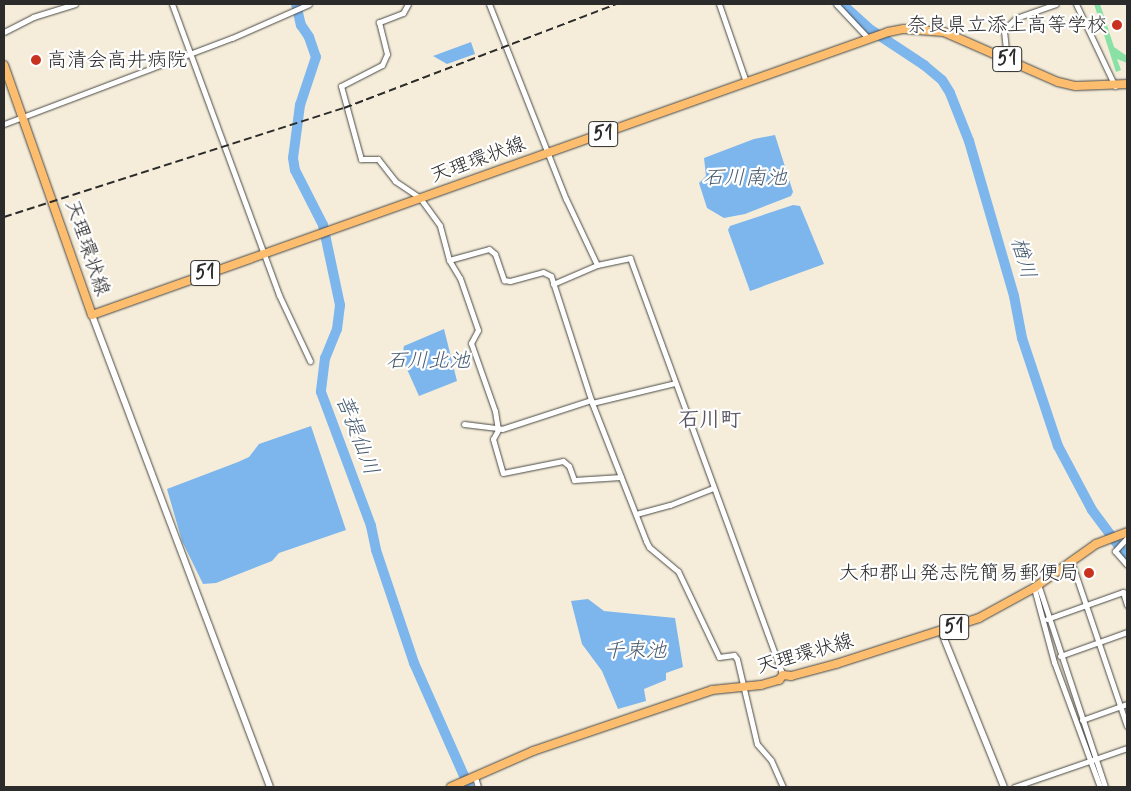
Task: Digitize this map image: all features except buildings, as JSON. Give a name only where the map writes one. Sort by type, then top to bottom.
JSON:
[{"type":"main road","name":"天理環状線","points":[[4,65],[92,315],[888,32],[904,29],[944,32],[1058,82],[1096,88],[1127,84]]},
{"type":"main road","name":"天理環状線","points":[[451,787],[532,751],[712,690],[779,680],[783,675],[790,676],[941,631],[996,610],[1107,539],[1127,532]]},
{"type":"street","points":[[4,32],[33,17],[76,4]]},
{"type":"street","points":[[172,4],[192,53],[206,102],[229,156],[263,253],[310,361]]},
{"type":"street","points":[[4,124],[192,53],[309,4]]},
{"type":"street","points":[[408,4],[404,13],[379,22],[387,54],[382,65],[341,86],[361,159],[378,159],[395,181],[420,198],[440,226],[449,260],[460,278],[478,330],[471,343],[490,392],[498,430],[493,439],[503,473],[563,461],[569,466],[574,480],[621,477]]},
{"type":"street","points":[[489,4],[548,153],[597,265]]},
{"type":"street","points":[[719,4],[746,82]]},
{"type":"street","points":[[836,4],[869,38]]},
{"type":"street","points":[[1007,59],[1004,32],[1010,24],[1016,18],[1056,4]]},
{"type":"street","points":[[1076,4],[1115,86]]},
{"type":"street","points":[[449,260],[489,249],[495,254],[504,280],[510,281],[543,272],[551,276],[591,402],[649,547],[665,558],[684,580],[719,657],[734,655],[737,659],[757,744],[771,760],[783,787]]},
{"type":"street","points":[[553,284],[597,265],[630,258],[783,675]]},
{"type":"street","points":[[92,315],[270,787]]},
{"type":"street","points":[[464,424],[498,430],[591,402],[675,383]]},
{"type":"street","points":[[636,514],[670,506],[714,488]]},
{"type":"street","points":[[1127,538],[1114,551],[1127,565]]},
{"type":"street","points":[[1071,561],[1127,726]]},
{"type":"street","points":[[1036,586],[1105,787]]},
{"type":"street","points":[[1036,586],[1054,662],[1100,787]]},
{"type":"street","points":[[1047,619],[1123,592],[1127,605]]},
{"type":"street","points":[[941,631],[1004,787]]},
{"type":"street","points":[[1060,656],[1127,632]]},
{"type":"street","points":[[1082,720],[1127,704]]},
{"type":"street","points":[[1014,787],[1127,748]]},
{"type":"street","points":[[474,778],[478,787]]},
{"type":"green space","points":[[1094,4],[1100,4],[1114,47],[1127,56],[1127,63],[1117,59],[1121,70],[1116,72]]},
{"type":"water","points":[[471,42],[475,54],[447,64],[433,56]]},
{"type":"water","name":"石川南池","points":[[775,135],[793,192],[791,196],[745,214],[724,218],[707,208],[699,183],[706,176],[704,158],[754,139]]},
{"type":"water","name":"石川南池","points":[[793,205],[800,206],[824,264],[750,291],[728,230],[730,226]]},
{"type":"water","name":"石川北池","points":[[444,329],[457,381],[419,396],[402,358],[404,346]]},
{"type":"water","points":[[311,426],[346,530],[279,553],[272,561],[216,583],[203,584],[182,541],[167,489],[249,457],[259,444]]},
{"type":"water","name":"千束池","points":[[588,599],[604,611],[675,618],[683,667],[666,673],[666,680],[644,689],[646,701],[618,709],[602,671],[582,644],[571,601]]},
{"type":"waterway","name":"菩提仙川","points":[[296,4],[301,25],[309,37],[316,57],[300,105],[293,158],[295,170],[323,225],[340,305],[337,329],[325,358],[321,392],[371,526],[376,550],[414,663],[469,787]]},
{"type":"waterway","name":"楢川","points":[[842,4],[871,30],[924,65],[942,80],[950,93],[969,141],[1014,296],[1022,338],[1058,446],[1092,510],[1127,557]]},
{"type":"railway","points":[[4,217],[344,108],[617,4]]},
{"type":"place","name":"奈良県立添上高等学校","points":[[1117,25]]},
{"type":"place","name":"高清会高井病院","points":[[36,60]]},
{"type":"place","name":"大和郡山発志院簡易郵便局","points":[[1089,573]]},
{"type":"district","name":"石川町","points":[[710,420]]}]
